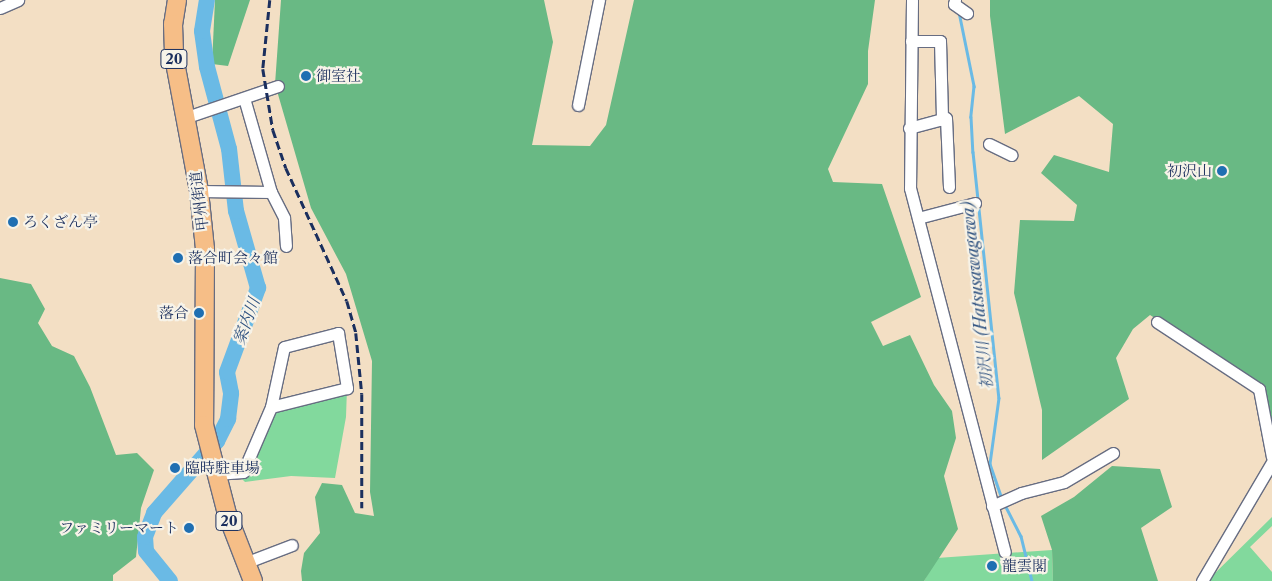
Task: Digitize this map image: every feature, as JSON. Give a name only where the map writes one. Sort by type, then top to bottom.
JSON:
[{"type":"highway","name":"甲州街道","points":[[177,0],[173,24],[174,57],[195,115],[199,191],[205,249],[205,435],[213,466]]},
{"type":"highway","name":"20","points":[[213,466],[245,563],[253,581]]},
{"type":"street","points":[[0,8],[18,0]]},
{"type":"street","points":[[578,105],[599,0]]},
{"type":"street","points":[[912,0],[909,128],[910,188],[1001,503],[1005,552]]},
{"type":"street","points":[[954,2],[967,13]]},
{"type":"street","points":[[911,41],[940,41],[942,120]]},
{"type":"street","points":[[195,115],[278,86]]},
{"type":"street","points":[[244,98],[271,192],[284,218],[286,246]]},
{"type":"street","points":[[909,128],[946,118],[949,187]]},
{"type":"street","points":[[988,144],[1012,154]]},
{"type":"street","points":[[199,191],[240,190],[271,192]]},
{"type":"street","points":[[918,218],[976,203]]},
{"type":"street","points":[[1157,322],[1259,388],[1272,458]]},
{"type":"street","points":[[213,466],[243,472],[271,407],[284,347],[338,333],[347,388],[271,407]]},
{"type":"street","points":[[1001,503],[1064,482],[1113,453]]},
{"type":"street","points":[[1202,581],[1272,462]]},
{"type":"street","points":[[245,563],[292,546]]},
{"type":"green space","points":[[215,0],[250,0],[228,66],[212,64]]},
{"type":"green space","points":[[281,0],[544,0],[553,42],[532,145],[590,146],[606,125],[634,0],[875,0],[868,51],[868,84],[828,169],[833,182],[882,184],[921,297],[871,322],[883,346],[910,335],[934,385],[952,411],[956,438],[944,476],[958,529],[924,581],[302,581],[301,571],[304,553],[320,533],[315,497],[322,483],[342,485],[355,513],[374,516],[370,492],[372,361],[346,274],[311,208],[275,84]]},
{"type":"green space","points":[[990,0],[1272,0],[1272,442],[1261,386],[1150,315],[1133,329],[1116,358],[1129,399],[1042,460],[1042,410],[1014,293],[1020,220],[1074,221],[1077,205],[1041,173],[1054,155],[1109,172],[1113,124],[1079,96],[1005,134],[990,16]]},
{"type":"green space","points":[[0,278],[31,284],[45,309],[38,323],[52,346],[74,356],[90,387],[116,455],[137,453],[154,470],[141,508],[136,557],[113,575],[113,581],[0,581]]},
{"type":"green space","points":[[347,388],[346,417],[335,478],[291,476],[245,482],[237,474],[271,407]]},
{"type":"green space","points":[[1112,466],[1160,469],[1172,507],[1141,528],[1158,581],[1053,581],[1052,550],[1041,516],[1074,497]]},
{"type":"green space","points":[[1272,517],[1272,526],[1250,547],[1272,572],[1272,581],[1207,581]]},
{"type":"green space","points":[[1052,550],[1053,581],[924,581],[937,558]]},
{"type":"waterway","name":"案内川","points":[[170,581],[146,551],[145,537],[154,513],[217,441],[228,419],[231,393],[227,372],[258,288],[236,211],[229,149],[207,67],[202,31],[207,0]]},
{"type":"waterway","name":"初沢川 (Hatsusawagawa)","points":[[959,12],[974,86],[971,117],[973,152],[999,398],[990,464],[1002,498]]},
{"type":"waterway","name":"初沢川 (Hatsusawagawa)","points":[[1004,503],[1021,536],[1032,581]]},
{"type":"railway","points":[[270,0],[263,69],[273,130],[286,168],[347,301],[356,333],[362,394],[362,508]]},
{"type":"place","name":"御室社","points":[[306,76]]},
{"type":"place","name":"初沢山","points":[[1222,171]]},
{"type":"place","name":"ろくざん亭","points":[[13,222]]},
{"type":"place","name":"落合町会々館","points":[[178,258]]},
{"type":"place","name":"落合","points":[[199,313]]},
{"type":"place","name":"臨時駐車場","points":[[175,468]]},
{"type":"place","name":"ファミリーマート","points":[[189,528]]},
{"type":"place","name":"龍雲閣","points":[[992,566]]}]
